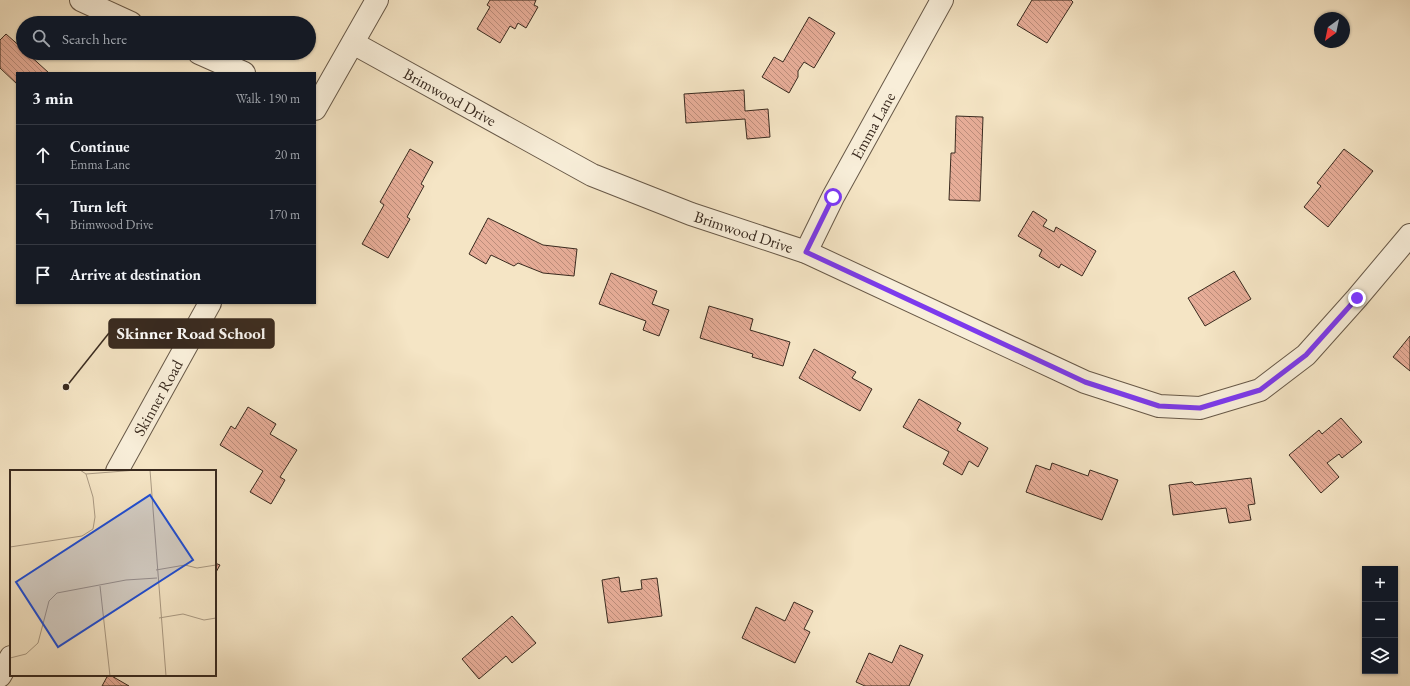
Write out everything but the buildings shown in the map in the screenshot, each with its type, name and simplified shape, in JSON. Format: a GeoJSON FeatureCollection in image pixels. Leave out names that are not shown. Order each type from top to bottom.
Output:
{"type":"FeatureCollection","features":[{"type":"Feature","properties":{"kind":"street"},"geometry":{"type":"LineString","coordinates":[[81,0],[116,16]]}},
{"type":"Feature","properties":{"kind":"street"},"geometry":{"type":"LineString","coordinates":[[316,106],[377,0]]}},
{"type":"Feature","properties":{"kind":"street","name":"Emma Lane"},"geometry":{"type":"LineString","coordinates":[[806,252],[833,197],[942,0]]}},
{"type":"Feature","properties":{"kind":"street","name":"Brimwood Drive"},"geometry":{"type":"LineString","coordinates":[[353,43],[592,175],[691,214],[806,252],[1085,382],[1159,406],[1200,408],[1260,390],[1306,355],[1357,298],[1410,235]]}},
{"type":"Feature","properties":{"kind":"street"},"geometry":{"type":"LineString","coordinates":[[215,60],[242,72]]}},
{"type":"Feature","properties":{"kind":"street","name":"Skinner Road"},"geometry":{"type":"LineString","coordinates":[[118,470],[209,304]]}},
{"type":"Feature","properties":{"kind":"street"},"geometry":{"type":"LineString","coordinates":[[0,676],[10,659]]}},
{"type":"Feature","properties":{"kind":"place","name":"Skinner Road School"},"geometry":{"type":"Point","coordinates":[66,387]}},
{"type":"Feature","properties":{"kind":"route"},"geometry":{"type":"LineString","coordinates":[[833,197],[806,252],[1085,382],[1159,406],[1200,408],[1260,390],[1306,355],[1357,298]]}}]}
